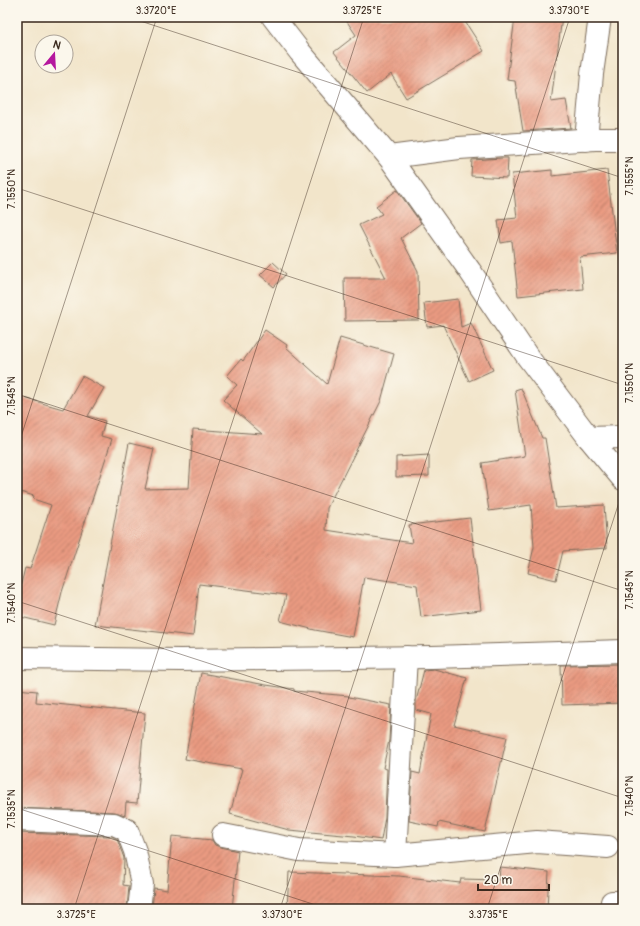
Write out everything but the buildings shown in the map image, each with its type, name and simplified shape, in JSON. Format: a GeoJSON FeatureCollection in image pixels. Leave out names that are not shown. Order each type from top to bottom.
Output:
{"type":"FeatureCollection","features":[{"type":"Feature","properties":{"kind":"street"},"geometry":{"type":"LineString","coordinates":[[273,17],[300,52],[389,157],[470,271],[527,356],[588,438],[623,480]]}},
{"type":"Feature","properties":{"kind":"street"},"geometry":{"type":"LineString","coordinates":[[586,140],[592,74],[600,17]]}},
{"type":"Feature","properties":{"kind":"street"},"geometry":{"type":"LineString","coordinates":[[389,157],[459,148],[595,139],[623,139]]}},
{"type":"Feature","properties":{"kind":"street"},"geometry":{"type":"LineString","coordinates":[[588,438],[623,436]]}},
{"type":"Feature","properties":{"kind":"street"},"geometry":{"type":"LineString","coordinates":[[17,658],[180,660],[406,657],[623,651]]}},
{"type":"Feature","properties":{"kind":"street"},"geometry":{"type":"LineString","coordinates":[[395,855],[406,657]]}},
{"type":"Feature","properties":{"kind":"street"},"geometry":{"type":"LineString","coordinates":[[17,820],[114,824],[126,830],[135,851],[142,884],[139,909]]}},
{"type":"Feature","properties":{"kind":"street"},"geometry":{"type":"LineString","coordinates":[[223,835],[299,850],[395,855],[537,842],[608,847]]}}]}
